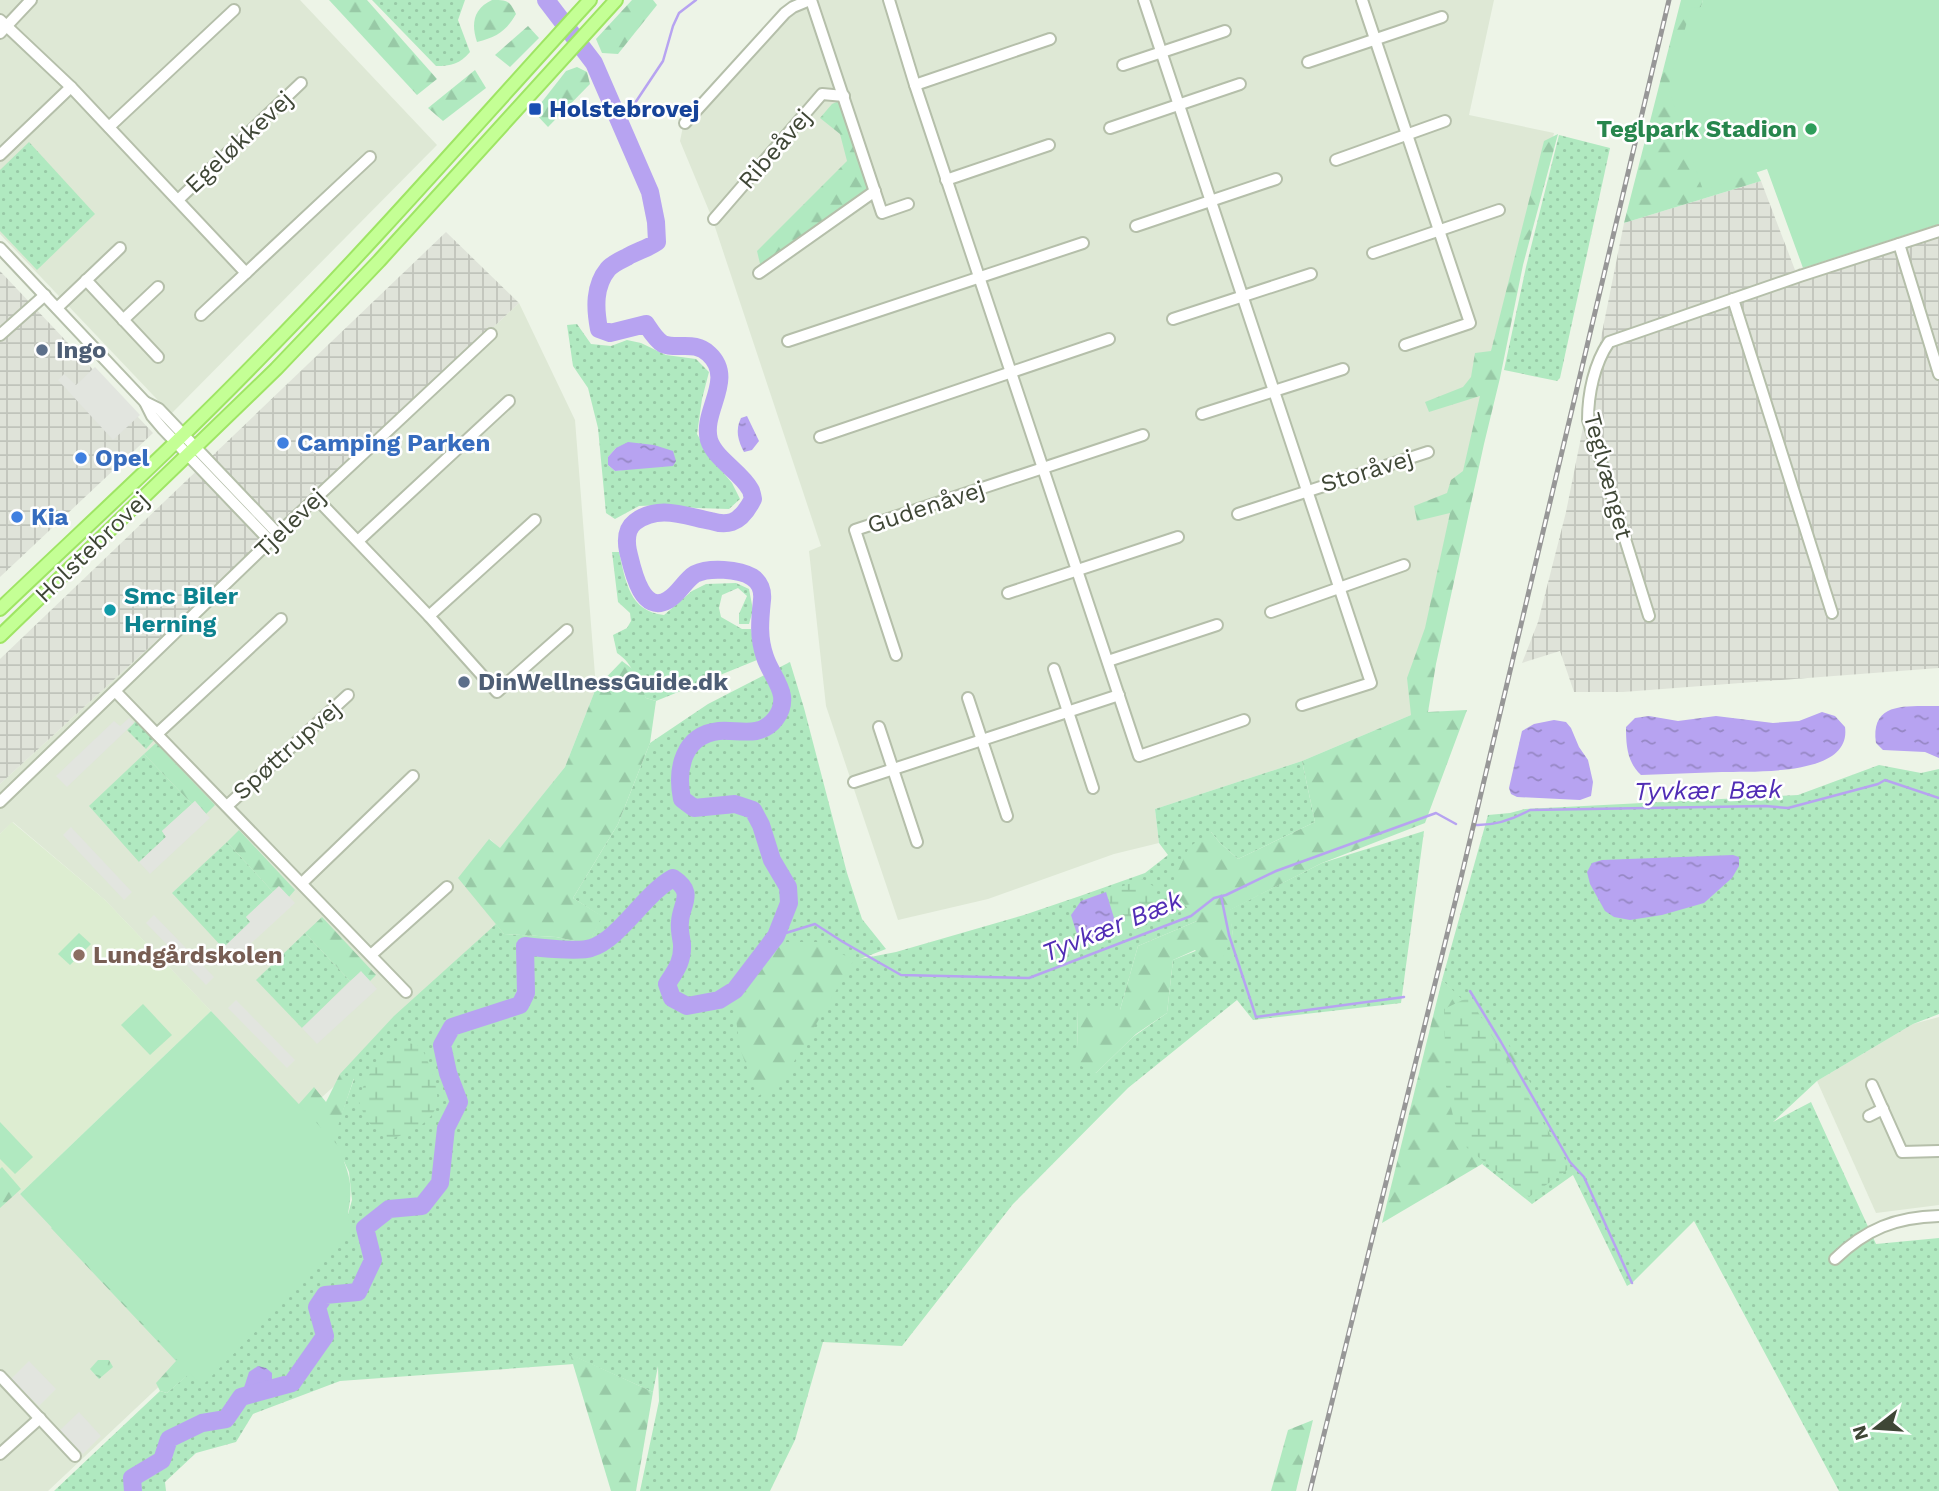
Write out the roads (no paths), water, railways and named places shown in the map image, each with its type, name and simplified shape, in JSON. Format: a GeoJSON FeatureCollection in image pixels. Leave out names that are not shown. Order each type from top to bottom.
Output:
{"type":"FeatureCollection","features":[{"type":"Feature","properties":{"kind":"main road","name":"Holstebrovej"},"geometry":{"type":"LineString","coordinates":[[0,609],[180,439],[362,252],[590,0]]}},
{"type":"Feature","properties":{"kind":"main road","name":"Holstebrovej"},"geometry":{"type":"LineString","coordinates":[[0,636],[276,369],[379,261],[616,0]]}},
{"type":"Feature","properties":{"kind":"street"},"geometry":{"type":"LineString","coordinates":[[2,26],[31,0]]}},
{"type":"Feature","properties":{"kind":"street","name":"Ribeåvej"},"geometry":{"type":"LineString","coordinates":[[685,124],[785,13],[810,0],[882,213],[908,204]]}},
{"type":"Feature","properties":{"kind":"street"},"geometry":{"type":"LineString","coordinates":[[888,0],[1139,755],[1244,720]]}},
{"type":"Feature","properties":{"kind":"street","name":"Storåvej"},"geometry":{"type":"LineString","coordinates":[[1144,0],[1371,683],[1302,705]]}},
{"type":"Feature","properties":{"kind":"street"},"geometry":{"type":"LineString","coordinates":[[1362,0],[1470,323],[1405,345]]}},
{"type":"Feature","properties":{"kind":"street"},"geometry":{"type":"LineString","coordinates":[[109,127],[234,10]]}},
{"type":"Feature","properties":{"kind":"street"},"geometry":{"type":"LineString","coordinates":[[1308,62],[1442,17]]}},
{"type":"Feature","properties":{"kind":"street","name":"Egeløkkevej"},"geometry":{"type":"LineString","coordinates":[[2,26],[71,87],[246,273]]}},
{"type":"Feature","properties":{"kind":"street"},"geometry":{"type":"LineString","coordinates":[[1123,65],[1225,31]]}},
{"type":"Feature","properties":{"kind":"street"},"geometry":{"type":"LineString","coordinates":[[915,85],[1049,39]]}},
{"type":"Feature","properties":{"kind":"street","name":"Egeløkkevej"},"geometry":{"type":"LineString","coordinates":[[177,200],[301,83]]}},
{"type":"Feature","properties":{"kind":"street"},"geometry":{"type":"LineString","coordinates":[[1110,128],[1240,84]]}},
{"type":"Feature","properties":{"kind":"street"},"geometry":{"type":"LineString","coordinates":[[0,155],[71,87]]}},
{"type":"Feature","properties":{"kind":"street","name":"Ribeåvej"},"geometry":{"type":"LineString","coordinates":[[714,219],[822,94],[844,96]]}},
{"type":"Feature","properties":{"kind":"street"},"geometry":{"type":"LineString","coordinates":[[1336,160],[1444,121]]}},
{"type":"Feature","properties":{"kind":"street"},"geometry":{"type":"LineString","coordinates":[[946,180],[1049,145]]}},
{"type":"Feature","properties":{"kind":"street"},"geometry":{"type":"LineString","coordinates":[[201,315],[370,157]]}},
{"type":"Feature","properties":{"kind":"street"},"geometry":{"type":"LineString","coordinates":[[1136,226],[1276,178]]}},
{"type":"Feature","properties":{"kind":"street"},"geometry":{"type":"LineString","coordinates":[[759,273],[875,191]]}},
{"type":"Feature","properties":{"kind":"street"},"geometry":{"type":"LineString","coordinates":[[1373,253],[1499,210]]}},
{"type":"Feature","properties":{"kind":"street","name":"Teglvænget"},"geometry":{"type":"LineString","coordinates":[[1649,616],[1588,420],[1588,401],[1600,355],[1609,342],[1939,231]]}},
{"type":"Feature","properties":{"kind":"street"},"geometry":{"type":"LineString","coordinates":[[789,341],[1083,243]]}},
{"type":"Feature","properties":{"kind":"street"},"geometry":{"type":"LineString","coordinates":[[1899,244],[1939,373]]}},
{"type":"Feature","properties":{"kind":"street"},"geometry":{"type":"LineString","coordinates":[[0,248],[145,402],[159,409],[180,439],[274,538]]}},
{"type":"Feature","properties":{"kind":"street"},"geometry":{"type":"LineString","coordinates":[[57,308],[120,248]]}},
{"type":"Feature","properties":{"kind":"street"},"geometry":{"type":"LineString","coordinates":[[1173,319],[1311,274]]}},
{"type":"Feature","properties":{"kind":"street"},"geometry":{"type":"LineString","coordinates":[[86,281],[158,356]]}},
{"type":"Feature","properties":{"kind":"street"},"geometry":{"type":"LineString","coordinates":[[123,320],[158,287]]}},
{"type":"Feature","properties":{"kind":"street"},"geometry":{"type":"LineString","coordinates":[[0,335],[45,295]]}},
{"type":"Feature","properties":{"kind":"street"},"geometry":{"type":"LineString","coordinates":[[1733,299],[1832,613]]}},
{"type":"Feature","properties":{"kind":"street","name":"Tjelevej"},"geometry":{"type":"LineString","coordinates":[[0,802],[491,334]]}},
{"type":"Feature","properties":{"kind":"street"},"geometry":{"type":"LineString","coordinates":[[820,437],[1109,339]]}},
{"type":"Feature","properties":{"kind":"street"},"geometry":{"type":"LineString","coordinates":[[1202,414],[1343,369]]}},
{"type":"Feature","properties":{"kind":"street"},"geometry":{"type":"LineString","coordinates":[[358,541],[509,401]]}},
{"type":"Feature","properties":{"kind":"street","name":"Gudenåvej"},"geometry":{"type":"LineString","coordinates":[[896,655],[855,530],[1143,435]]}},
{"type":"Feature","properties":{"kind":"street","name":"Storåvej"},"geometry":{"type":"LineString","coordinates":[[1238,514],[1428,452]]}},
{"type":"Feature","properties":{"kind":"street"},"geometry":{"type":"LineString","coordinates":[[316,498],[429,616],[497,692],[567,630]]}},
{"type":"Feature","properties":{"kind":"street"},"geometry":{"type":"LineString","coordinates":[[429,616],[535,520]]}},
{"type":"Feature","properties":{"kind":"street"},"geometry":{"type":"LineString","coordinates":[[1009,593],[1178,537]]}},
{"type":"Feature","properties":{"kind":"street"},"geometry":{"type":"LineString","coordinates":[[1271,612],[1404,565]]}},
{"type":"Feature","properties":{"kind":"street"},"geometry":{"type":"LineString","coordinates":[[157,734],[281,619]]}},
{"type":"Feature","properties":{"kind":"street"},"geometry":{"type":"LineString","coordinates":[[1108,661],[1217,625]]}},
{"type":"Feature","properties":{"kind":"street"},"geometry":{"type":"LineString","coordinates":[[1054,669],[1093,788]]}},
{"type":"Feature","properties":{"kind":"street","name":"Spøttrupvej"},"geometry":{"type":"LineString","coordinates":[[115,691],[406,992]]}},
{"type":"Feature","properties":{"kind":"street","name":"Spøttrupvej"},"geometry":{"type":"LineString","coordinates":[[227,806],[348,695]]}},
{"type":"Feature","properties":{"kind":"street"},"geometry":{"type":"LineString","coordinates":[[854,782],[1119,695]]}},
{"type":"Feature","properties":{"kind":"street"},"geometry":{"type":"LineString","coordinates":[[968,698],[1007,816]]}},
{"type":"Feature","properties":{"kind":"street"},"geometry":{"type":"LineString","coordinates":[[879,727],[917,842]]}},
{"type":"Feature","properties":{"kind":"street"},"geometry":{"type":"LineString","coordinates":[[302,883],[413,776]]}},
{"type":"Feature","properties":{"kind":"street"},"geometry":{"type":"LineString","coordinates":[[371,955],[447,887]]}},
{"type":"Feature","properties":{"kind":"street"},"geometry":{"type":"LineString","coordinates":[[1872,1085],[1902,1152],[1939,1151]]}},
{"type":"Feature","properties":{"kind":"street"},"geometry":{"type":"LineString","coordinates":[[1869,1116],[1883,1109]]}},
{"type":"Feature","properties":{"kind":"street"},"geometry":{"type":"LineString","coordinates":[[1835,1259],[1852,1243],[1878,1228],[1914,1217],[1939,1216]]}},
{"type":"Feature","properties":{"kind":"street"},"geometry":{"type":"LineString","coordinates":[[0,1376],[75,1455]]}},
{"type":"Feature","properties":{"kind":"street"},"geometry":{"type":"LineString","coordinates":[[0,1454],[40,1418]]}},
{"type":"Feature","properties":{"kind":"water"},"geometry":{"type":"Polygon","coordinates":[[[747,416],[759,441],[752,450],[744,452],[738,431],[741,418],[747,416]]]}},
{"type":"Feature","properties":{"kind":"water"},"geometry":{"type":"Polygon","coordinates":[[[628,442],[654,445],[673,451],[676,461],[673,466],[615,471],[608,465],[608,457],[616,448],[628,442]]]}},
{"type":"Feature","properties":{"kind":"water"},"geometry":{"type":"Polygon","coordinates":[[[1939,706],[1939,758],[1925,752],[1883,750],[1876,743],[1879,719],[1885,713],[1904,707],[1939,706]]]}},
{"type":"Feature","properties":{"kind":"water"},"geometry":{"type":"Polygon","coordinates":[[[1822,712],[1835,716],[1845,727],[1843,743],[1833,755],[1798,768],[1641,775],[1628,753],[1626,727],[1635,718],[1649,716],[1678,721],[1716,716],[1773,723],[1799,721],[1822,712]]]}},
{"type":"Feature","properties":{"kind":"water"},"geometry":{"type":"Polygon","coordinates":[[[1554,720],[1566,722],[1588,760],[1593,782],[1591,796],[1580,800],[1517,797],[1511,794],[1509,788],[1522,731],[1534,724],[1554,720]]]}},
{"type":"Feature","properties":{"kind":"water"},"geometry":{"type":"Polygon","coordinates":[[[1733,855],[1739,857],[1739,866],[1732,878],[1704,903],[1662,915],[1630,920],[1614,917],[1605,911],[1590,884],[1587,872],[1592,863],[1602,860],[1733,855]]]}},
{"type":"Feature","properties":{"kind":"water"},"geometry":{"type":"Polygon","coordinates":[[[1106,892],[1119,934],[1088,943],[1077,934],[1071,915],[1081,901],[1106,892]]]}},
{"type":"Feature","properties":{"kind":"water"},"geometry":{"type":"Polygon","coordinates":[[[258,1366],[272,1373],[272,1389],[241,1397],[249,1372],[258,1366]]]}},
{"type":"Feature","properties":{"kind":"waterway"},"geometry":{"type":"LineString","coordinates":[[133,1491],[132,1478],[162,1460],[169,1439],[202,1423],[226,1419],[241,1397],[292,1383],[325,1336],[317,1307],[325,1295],[358,1292],[373,1260],[365,1228],[389,1209],[422,1206],[440,1183],[446,1128],[459,1102],[448,1073],[442,1045],[452,1027],[520,1005],[526,993],[525,946],[569,950],[591,948],[602,943],[652,894],[673,878],[684,889],[686,898],[680,925],[680,960],[667,984],[672,998],[687,1006],[719,1000],[735,990],[776,936],[789,903],[788,887],[772,860],[761,825],[753,810],[735,804],[694,808],[682,799],[682,765],[690,746],[697,739],[719,731],[751,732],[762,729],[772,723],[781,708],[781,691],[761,642],[761,590],[757,581],[746,574],[708,570],[695,574],[668,600],[659,603],[651,601],[639,588],[635,578],[627,535],[635,522],[662,512],[719,523],[732,522],[742,516],[753,499],[746,483],[717,453],[709,440],[709,418],[719,385],[716,364],[709,354],[698,347],[663,344],[646,324],[610,333],[599,329],[597,298],[603,276],[614,264],[657,242],[656,222],[650,192],[594,63],[546,0]]}},
{"type":"Feature","properties":{"kind":"waterway"},"geometry":{"type":"LineString","coordinates":[[621,124],[663,61],[679,13],[696,0]]}},
{"type":"Feature","properties":{"kind":"waterway","name":"Tyvkær Bæk"},"geometry":{"type":"LineString","coordinates":[[1474,825],[1503,822],[1530,810],[1765,806],[1788,808],[1885,780],[1939,798]]}},
{"type":"Feature","properties":{"kind":"waterway","name":"Tyvkær Bæk"},"geometry":{"type":"LineString","coordinates":[[776,936],[815,924],[901,975],[1029,978],[1191,916],[1214,898],[1276,871],[1436,813],[1456,824]]}},
{"type":"Feature","properties":{"kind":"waterway"},"geometry":{"type":"LineString","coordinates":[[1221,896],[1229,935],[1256,1017],[1404,997]]}},
{"type":"Feature","properties":{"kind":"waterway"},"geometry":{"type":"LineString","coordinates":[[1470,991],[1570,1162],[1584,1177],[1632,1283]]}},
{"type":"Feature","properties":{"kind":"railway"},"geometry":{"type":"LineString","coordinates":[[1310,1491],[1461,878],[1669,0]]}},
{"type":"Feature","properties":{"kind":"place","name":"Holstebrovej"},"geometry":{"type":"Point","coordinates":[535,109]}},
{"type":"Feature","properties":{"kind":"place","name":"Teglpark Stadion"},"geometry":{"type":"Point","coordinates":[1811,129]}},
{"type":"Feature","properties":{"kind":"place","name":"Ingo"},"geometry":{"type":"Point","coordinates":[42,350]}},
{"type":"Feature","properties":{"kind":"place","name":"Camping Parken"},"geometry":{"type":"Point","coordinates":[283,443]}},
{"type":"Feature","properties":{"kind":"place","name":"Opel"},"geometry":{"type":"Point","coordinates":[81,458]}},
{"type":"Feature","properties":{"kind":"place","name":"Kia"},"geometry":{"type":"Point","coordinates":[17,517]}},
{"type":"Feature","properties":{"kind":"place","name":"Smc Biler Herning"},"geometry":{"type":"Point","coordinates":[110,610]}},
{"type":"Feature","properties":{"kind":"place","name":"DinWellnessGuide.dk"},"geometry":{"type":"Point","coordinates":[464,682]}},
{"type":"Feature","properties":{"kind":"place","name":"Lundgårdskolen"},"geometry":{"type":"Point","coordinates":[79,955]}}]}
